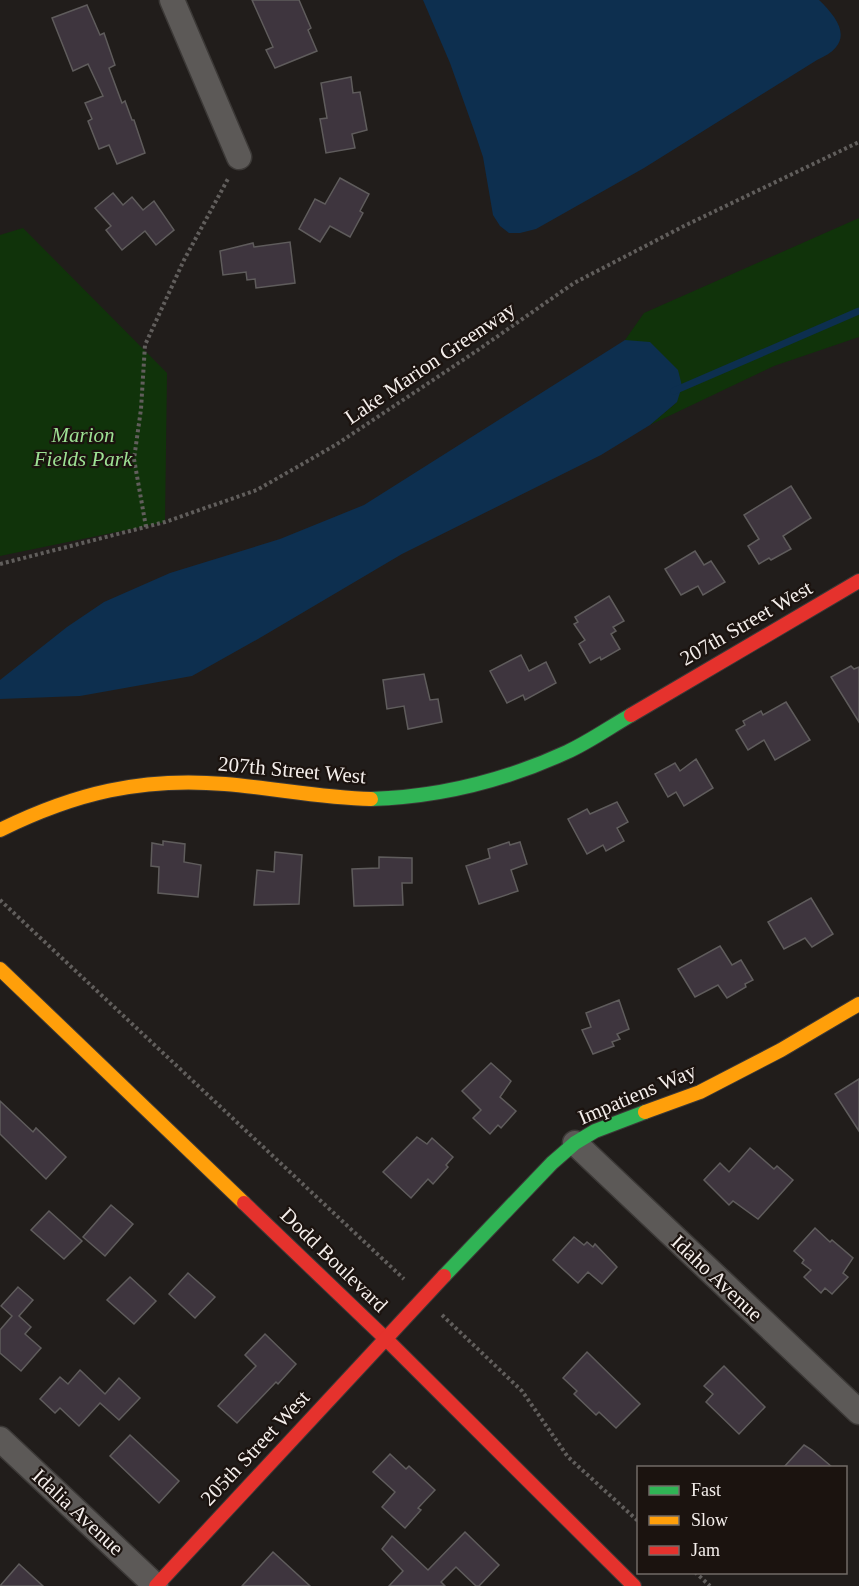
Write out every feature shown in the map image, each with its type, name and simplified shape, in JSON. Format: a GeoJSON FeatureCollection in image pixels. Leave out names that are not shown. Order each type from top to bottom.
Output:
{"type":"FeatureCollection","features":[{"type":"Feature","properties":{"kind":"street"},"geometry":{"type":"LineString","coordinates":[[172,0],[239,158]]}},
{"type":"Feature","properties":{"kind":"street","name":"207th Street West"},"geometry":{"type":"LineString","coordinates":[[0,830],[65,801],[112,788],[141,783],[201,782],[332,798],[374,799],[458,789],[498,778],[530,768],[569,751],[859,581]]}},
{"type":"Feature","properties":{"kind":"street","name":"Dodd Boulevard"},"geometry":{"type":"LineString","coordinates":[[0,969],[386,1339],[634,1586]]}},
{"type":"Feature","properties":{"kind":"street","name":"Impatiens Way"},"geometry":{"type":"LineString","coordinates":[[386,1339],[552,1163],[575,1143],[595,1131],[700,1092],[741,1072],[859,1004]]}},
{"type":"Feature","properties":{"kind":"street","name":"Idaho Avenue"},"geometry":{"type":"LineString","coordinates":[[575,1143],[859,1412]]}},
{"type":"Feature","properties":{"kind":"street","name":"205th Street West"},"geometry":{"type":"LineString","coordinates":[[156,1586],[386,1339]]}},
{"type":"Feature","properties":{"kind":"street","name":"Idalia Avenue"},"geometry":{"type":"LineString","coordinates":[[0,1439],[156,1586]]}},
{"type":"Feature","properties":{"kind":"path","name":"Lake Marion Greenway"},"geometry":{"type":"LineString","coordinates":[[0,564],[165,522],[257,490],[337,444],[574,283],[684,226],[859,142]]}},
{"type":"Feature","properties":{"kind":"path"},"geometry":{"type":"LineString","coordinates":[[146,527],[134,459],[141,409],[145,345],[184,260],[239,158]]}},
{"type":"Feature","properties":{"kind":"path"},"geometry":{"type":"LineString","coordinates":[[0,900],[522,1391],[568,1457],[637,1519]]}},
{"type":"Feature","properties":{"kind":"path"},"geometry":{"type":"LineString","coordinates":[[697,1574],[710,1586]]}},
{"type":"Feature","properties":{"kind":"green space"},"geometry":{"type":"Polygon","coordinates":[[[859,218],[859,337],[774,366],[650,425],[677,402],[625,340],[644,313],[859,218]]]}},
{"type":"Feature","properties":{"kind":"green space","name":"Marion Fields Park"},"geometry":{"type":"Polygon","coordinates":[[[23,228],[167,373],[165,522],[0,556],[0,235],[23,228]]]}},
{"type":"Feature","properties":{"kind":"water"},"geometry":{"type":"Polygon","coordinates":[[[423,0],[819,0],[838,24],[840,40],[829,54],[644,168],[536,229],[509,233],[500,226],[493,215],[483,157],[450,63],[423,0]]]}},
{"type":"Feature","properties":{"kind":"water"},"geometry":{"type":"Polygon","coordinates":[[[625,340],[650,342],[678,370],[682,386],[677,402],[650,425],[601,455],[402,554],[192,676],[80,696],[0,699],[0,680],[67,627],[104,602],[170,573],[280,539],[364,505],[625,340]]]}},
{"type":"Feature","properties":{"kind":"building"},"geometry":{"type":"Polygon","coordinates":[[[252,0],[299,0],[311,28],[308,30],[317,51],[275,68],[266,50],[273,47],[252,0]]]}},
{"type":"Feature","properties":{"kind":"building"},"geometry":{"type":"Polygon","coordinates":[[[87,5],[100,35],[104,33],[115,65],[109,68],[122,103],[125,101],[132,120],[134,120],[145,153],[117,164],[109,145],[99,149],[88,121],[92,119],[85,103],[103,96],[88,64],[73,71],[52,18],[87,5]]]}},
{"type":"Feature","properties":{"kind":"building"},"geometry":{"type":"Polygon","coordinates":[[[351,77],[353,93],[360,92],[367,130],[352,134],[355,148],[326,153],[320,119],[327,118],[321,83],[351,77]]]}},
{"type":"Feature","properties":{"kind":"building"},"geometry":{"type":"Polygon","coordinates":[[[340,178],[369,194],[360,211],[363,213],[350,237],[330,226],[320,242],[299,229],[315,199],[325,204],[340,178]]]}},
{"type":"Feature","properties":{"kind":"building"},"geometry":{"type":"Polygon","coordinates":[[[113,193],[123,205],[132,197],[143,210],[154,201],[174,230],[156,245],[145,231],[122,250],[106,230],[111,226],[95,208],[113,193]]]}},
{"type":"Feature","properties":{"kind":"building"},"geometry":{"type":"Polygon","coordinates":[[[290,242],[295,283],[256,288],[255,279],[247,280],[246,272],[223,275],[220,251],[253,243],[254,247],[290,242]]]}},
{"type":"Feature","properties":{"kind":"building"},"geometry":{"type":"Polygon","coordinates":[[[791,486],[811,518],[783,536],[791,549],[759,564],[748,546],[759,539],[744,515],[791,486]]]}},
{"type":"Feature","properties":{"kind":"building"},"geometry":{"type":"Polygon","coordinates":[[[695,551],[704,565],[711,561],[725,582],[703,595],[698,586],[681,595],[665,569],[695,551]]]}},
{"type":"Feature","properties":{"kind":"building"},"geometry":{"type":"Polygon","coordinates":[[[609,596],[624,621],[613,627],[616,631],[611,634],[620,649],[601,660],[600,657],[590,663],[579,644],[585,640],[574,624],[578,622],[575,617],[609,596]]]}},
{"type":"Feature","properties":{"kind":"building"},"geometry":{"type":"Polygon","coordinates":[[[521,655],[529,671],[546,662],[556,683],[525,700],[523,695],[507,703],[490,671],[521,655]]]}},
{"type":"Feature","properties":{"kind":"building"},"geometry":{"type":"Polygon","coordinates":[[[851,666],[854,669],[859,667],[859,722],[831,677],[851,666]]]}},
{"type":"Feature","properties":{"kind":"building"},"geometry":{"type":"Polygon","coordinates":[[[424,674],[430,700],[438,699],[442,722],[408,729],[404,706],[387,709],[383,680],[424,674]]]}},
{"type":"Feature","properties":{"kind":"building"},"geometry":{"type":"Polygon","coordinates":[[[786,702],[810,740],[775,760],[764,740],[748,750],[736,730],[745,725],[743,721],[761,711],[763,715],[786,702]]]}},
{"type":"Feature","properties":{"kind":"building"},"geometry":{"type":"Polygon","coordinates":[[[696,759],[713,788],[684,806],[676,792],[668,797],[655,774],[675,763],[680,771],[696,759]]]}},
{"type":"Feature","properties":{"kind":"building"},"geometry":{"type":"Polygon","coordinates":[[[617,802],[628,822],[617,828],[624,841],[606,851],[603,845],[587,854],[568,819],[587,809],[590,814],[617,802]]]}},
{"type":"Feature","properties":{"kind":"building"},"geometry":{"type":"Polygon","coordinates":[[[163,841],[185,844],[184,862],[201,865],[198,897],[158,893],[159,867],[151,866],[152,843],[163,845],[163,841]]]}},
{"type":"Feature","properties":{"kind":"building"},"geometry":{"type":"Polygon","coordinates":[[[509,842],[510,845],[520,842],[527,864],[511,870],[518,891],[479,904],[466,866],[490,858],[488,849],[509,842]]]}},
{"type":"Feature","properties":{"kind":"building"},"geometry":{"type":"Polygon","coordinates":[[[275,852],[302,855],[299,904],[254,905],[257,870],[274,872],[275,852]]]}},
{"type":"Feature","properties":{"kind":"building"},"geometry":{"type":"Polygon","coordinates":[[[379,857],[412,858],[412,883],[402,883],[403,905],[354,906],[352,869],[379,868],[379,857]]]}},
{"type":"Feature","properties":{"kind":"building"},"geometry":{"type":"Polygon","coordinates":[[[811,898],[833,934],[812,947],[805,938],[784,949],[768,922],[811,898]]]}},
{"type":"Feature","properties":{"kind":"building"},"geometry":{"type":"Polygon","coordinates":[[[720,946],[732,965],[741,960],[753,980],[727,998],[718,985],[695,997],[678,969],[720,946]]]}},
{"type":"Feature","properties":{"kind":"building"},"geometry":{"type":"Polygon","coordinates":[[[619,1000],[629,1029],[617,1034],[620,1039],[612,1042],[614,1046],[593,1054],[582,1030],[591,1027],[586,1013],[619,1000]]]}},
{"type":"Feature","properties":{"kind":"building"},"geometry":{"type":"Polygon","coordinates":[[[491,1063],[511,1081],[500,1097],[516,1111],[501,1128],[498,1125],[490,1134],[473,1118],[481,1110],[462,1091],[491,1063]]]}},
{"type":"Feature","properties":{"kind":"building"},"geometry":{"type":"Polygon","coordinates":[[[859,1079],[859,1131],[835,1094],[859,1079]]]}},
{"type":"Feature","properties":{"kind":"building"},"geometry":{"type":"Polygon","coordinates":[[[0,1101],[33,1132],[36,1128],[66,1157],[46,1179],[0,1134],[0,1101]]]}},
{"type":"Feature","properties":{"kind":"building"},"geometry":{"type":"Polygon","coordinates":[[[417,1137],[427,1144],[432,1138],[453,1157],[446,1165],[448,1167],[433,1184],[428,1179],[411,1198],[383,1172],[417,1137]]]}},
{"type":"Feature","properties":{"kind":"building"},"geometry":{"type":"Polygon","coordinates":[[[750,1148],[774,1169],[777,1166],[793,1180],[758,1219],[733,1201],[729,1205],[704,1180],[720,1163],[729,1172],[750,1148]]]}},
{"type":"Feature","properties":{"kind":"building"},"geometry":{"type":"Polygon","coordinates":[[[111,1205],[133,1224],[105,1256],[83,1237],[111,1205]]]}},
{"type":"Feature","properties":{"kind":"building"},"geometry":{"type":"Polygon","coordinates":[[[49,1211],[82,1241],[64,1259],[31,1230],[49,1211]]]}},
{"type":"Feature","properties":{"kind":"building"},"geometry":{"type":"Polygon","coordinates":[[[815,1228],[853,1258],[843,1273],[848,1277],[832,1294],[825,1288],[821,1293],[804,1277],[811,1270],[802,1263],[804,1260],[794,1251],[815,1228]]]}},
{"type":"Feature","properties":{"kind":"building"},"geometry":{"type":"Polygon","coordinates":[[[574,1237],[584,1245],[587,1242],[593,1247],[595,1244],[617,1267],[602,1284],[588,1272],[578,1283],[553,1260],[574,1237]]]}},
{"type":"Feature","properties":{"kind":"building"},"geometry":{"type":"Polygon","coordinates":[[[188,1273],[215,1297],[195,1318],[169,1294],[188,1273]]]}},
{"type":"Feature","properties":{"kind":"building"},"geometry":{"type":"Polygon","coordinates":[[[130,1277],[156,1301],[134,1324],[107,1300],[130,1277]]]}},
{"type":"Feature","properties":{"kind":"building"},"geometry":{"type":"Polygon","coordinates":[[[18,1287],[33,1300],[19,1316],[31,1327],[25,1334],[41,1348],[21,1371],[0,1353],[0,1330],[12,1316],[1,1306],[18,1287]]]}},
{"type":"Feature","properties":{"kind":"building"},"geometry":{"type":"Polygon","coordinates":[[[265,1334],[296,1364],[237,1423],[218,1406],[256,1366],[245,1355],[265,1334]]]}},
{"type":"Feature","properties":{"kind":"building"},"geometry":{"type":"Polygon","coordinates":[[[587,1352],[640,1404],[616,1428],[599,1412],[596,1415],[574,1394],[577,1391],[563,1378],[587,1352]]]}},
{"type":"Feature","properties":{"kind":"building"},"geometry":{"type":"Polygon","coordinates":[[[724,1366],[765,1407],[739,1434],[706,1402],[713,1394],[704,1386],[724,1366]]]}},
{"type":"Feature","properties":{"kind":"building"},"geometry":{"type":"Polygon","coordinates":[[[80,1370],[105,1394],[119,1378],[140,1398],[119,1420],[100,1403],[79,1426],[60,1408],[55,1413],[40,1399],[60,1377],[68,1384],[80,1370]]]}},
{"type":"Feature","properties":{"kind":"building"},"geometry":{"type":"Polygon","coordinates":[[[130,1435],[179,1481],[159,1503],[110,1456],[130,1435]]]}},
{"type":"Feature","properties":{"kind":"building"},"geometry":{"type":"Polygon","coordinates":[[[804,1445],[831,1466],[785,1466],[804,1445]]]}},
{"type":"Feature","properties":{"kind":"building"},"geometry":{"type":"Polygon","coordinates":[[[390,1454],[406,1469],[409,1466],[435,1490],[418,1508],[421,1510],[405,1528],[382,1507],[395,1492],[373,1472],[390,1454]]]}},
{"type":"Feature","properties":{"kind":"building"},"geometry":{"type":"Polygon","coordinates":[[[465,1532],[499,1565],[479,1586],[476,1586],[456,1567],[441,1582],[445,1586],[389,1586],[403,1571],[382,1549],[392,1536],[428,1570],[465,1532]]]}},
{"type":"Feature","properties":{"kind":"building"},"geometry":{"type":"Polygon","coordinates":[[[273,1552],[310,1586],[242,1586],[273,1552]]]}},
{"type":"Feature","properties":{"kind":"building"},"geometry":{"type":"Polygon","coordinates":[[[19,1564],[43,1586],[0,1586],[19,1564]]]}},
{"type":"Feature","properties":{"kind":"waterway"},"geometry":{"type":"LineString","coordinates":[[674,391],[859,311]]}},
{"type":"Feature","properties":{"kind":"traffic: fast"},"geometry":{"type":"LineString","coordinates":[[371,799],[422,795],[496,779],[575,748],[631,715]]}},
{"type":"Feature","properties":{"kind":"traffic: fast"},"geometry":{"type":"LineString","coordinates":[[444,1276],[552,1163],[575,1143],[595,1131],[645,1112]]}},
{"type":"Feature","properties":{"kind":"traffic: slow"},"geometry":{"type":"LineString","coordinates":[[0,830],[82,797],[110,790],[165,783],[225,784],[371,799]]}},
{"type":"Feature","properties":{"kind":"traffic: slow"},"geometry":{"type":"LineString","coordinates":[[0,969],[244,1203]]}},
{"type":"Feature","properties":{"kind":"traffic: slow"},"geometry":{"type":"LineString","coordinates":[[645,1112],[700,1092],[781,1050],[859,1004]]}},
{"type":"Feature","properties":{"kind":"traffic: jam"},"geometry":{"type":"LineString","coordinates":[[631,715],[859,581]]}},
{"type":"Feature","properties":{"kind":"traffic: jam"},"geometry":{"type":"LineString","coordinates":[[244,1203],[386,1339],[634,1586]]}},
{"type":"Feature","properties":{"kind":"traffic: jam"},"geometry":{"type":"LineString","coordinates":[[156,1586],[444,1276]]}}]}
